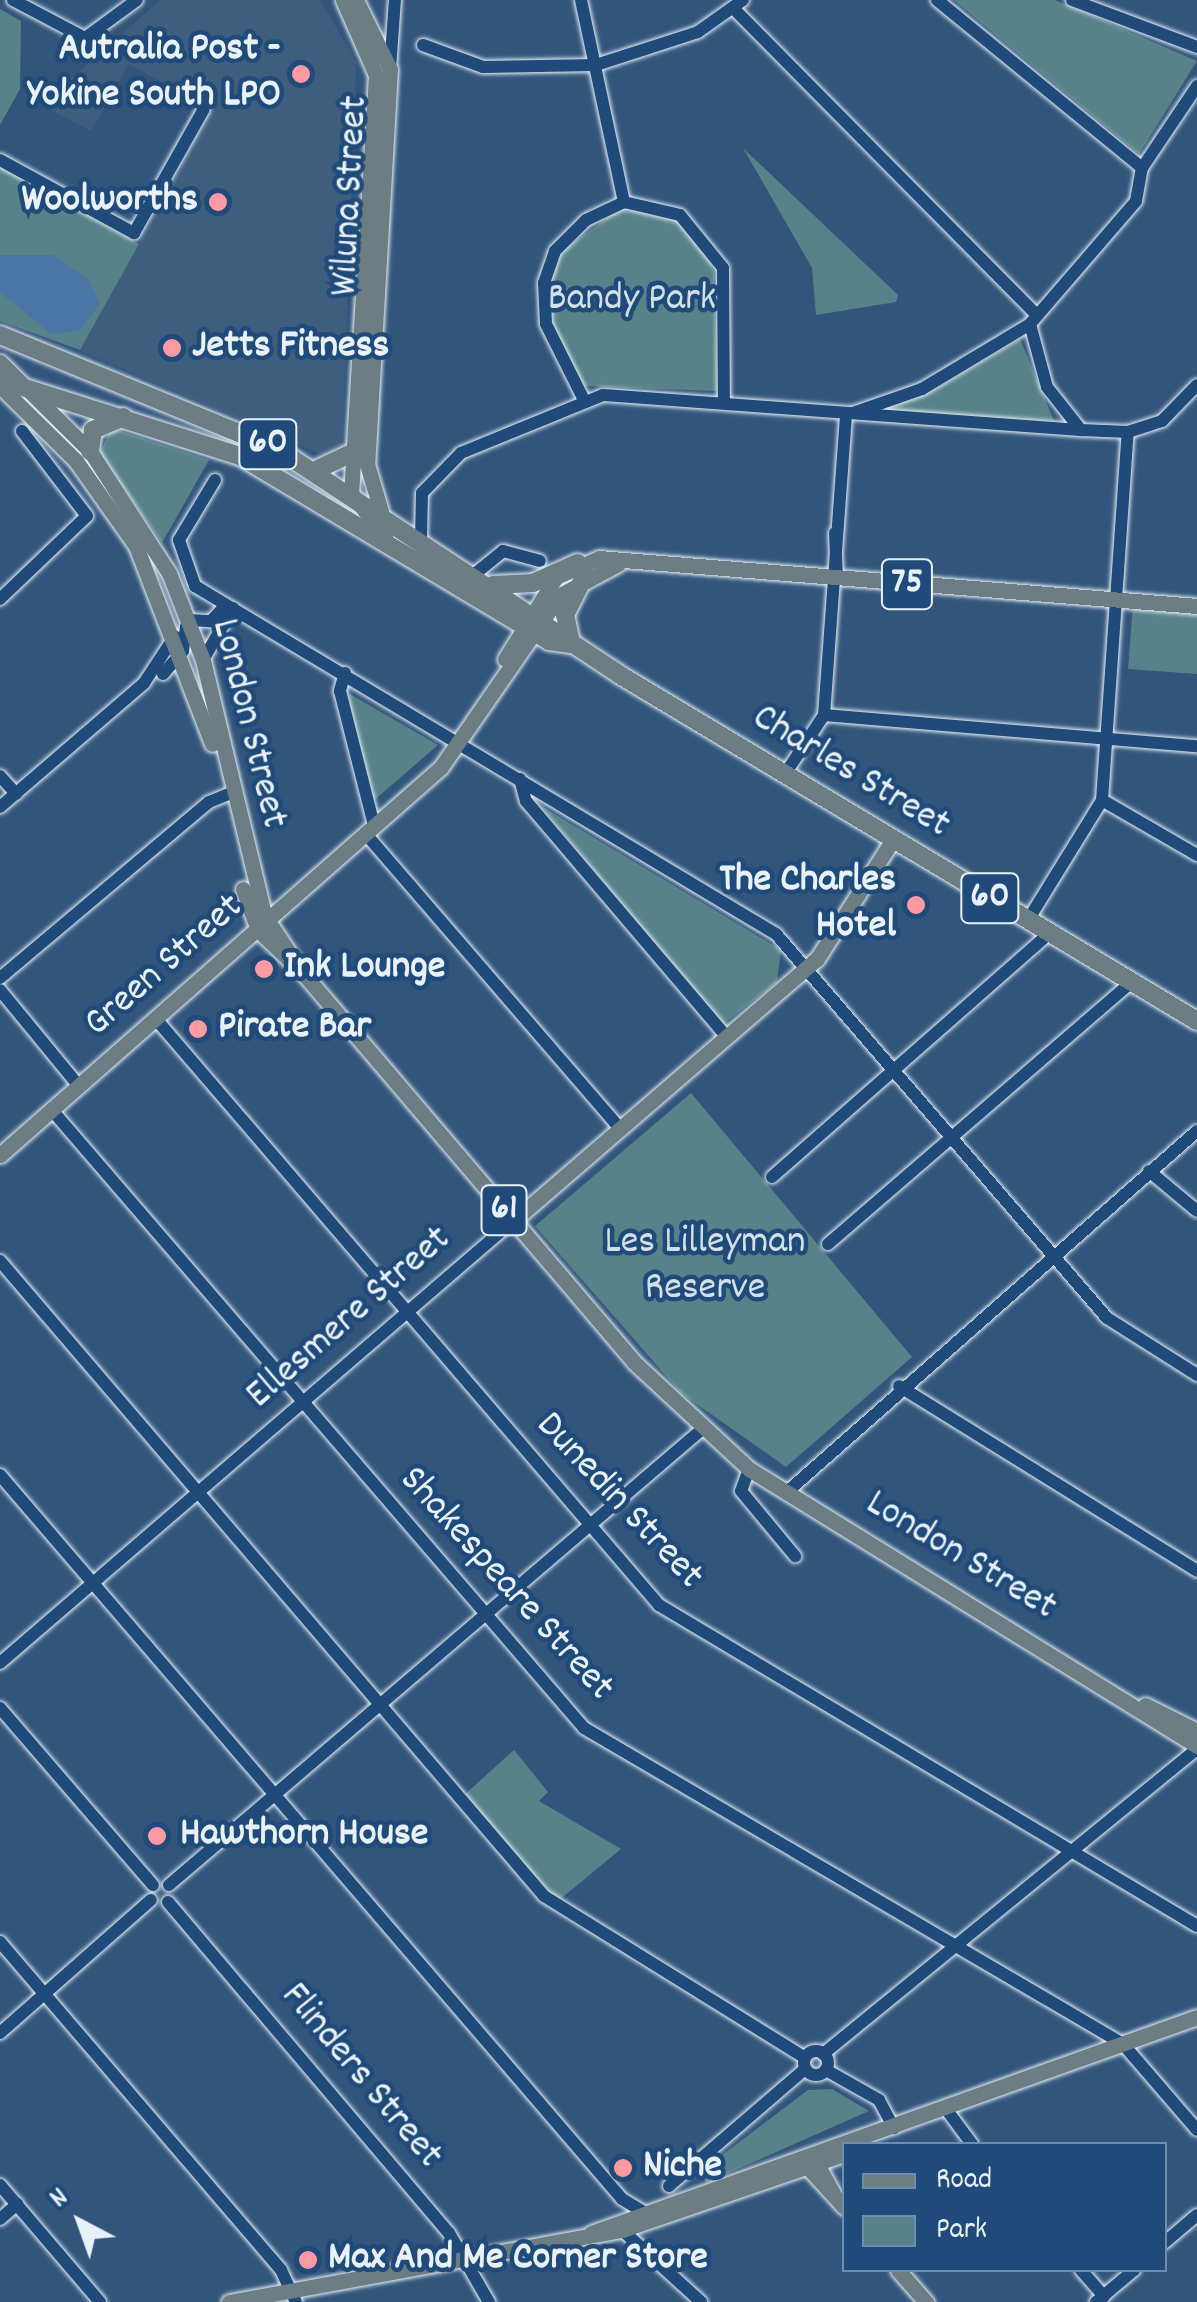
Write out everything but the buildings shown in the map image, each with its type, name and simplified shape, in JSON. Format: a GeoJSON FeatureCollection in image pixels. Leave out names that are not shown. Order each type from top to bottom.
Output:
{"type":"FeatureCollection","features":[{"type":"Feature","properties":{"kind":"highway","name":"Charles Street"},"geometry":{"type":"LineString","coordinates":[[0,335],[197,413],[314,471],[381,512],[418,529],[492,584],[532,621]]}},
{"type":"Feature","properties":{"kind":"highway","name":"60"},"geometry":{"type":"LineString","coordinates":[[0,383],[124,416]]}},
{"type":"Feature","properties":{"kind":"highway"},"geometry":{"type":"LineString","coordinates":[[90,451],[93,430],[124,416]]}},
{"type":"Feature","properties":{"kind":"highway","name":"Charles Street"},"geometry":{"type":"LineString","coordinates":[[124,416],[252,462],[571,644],[1197,1021]]}},
{"type":"Feature","properties":{"kind":"highway"},"geometry":{"type":"LineString","coordinates":[[314,471],[354,452]]}},
{"type":"Feature","properties":{"kind":"highway"},"geometry":{"type":"LineString","coordinates":[[492,584],[533,583],[582,569]]}},
{"type":"Feature","properties":{"kind":"highway"},"geometry":{"type":"LineString","coordinates":[[571,644],[565,615],[582,569]]}},
{"type":"Feature","properties":{"kind":"main road"},"geometry":{"type":"LineString","coordinates":[[343,0],[383,72]]}},
{"type":"Feature","properties":{"kind":"main road"},"geometry":{"type":"LineString","coordinates":[[356,0],[383,72]]}},
{"type":"Feature","properties":{"kind":"main road","name":"Wiluna Street"},"geometry":{"type":"LineString","coordinates":[[381,512],[367,464],[383,72]]}},
{"type":"Feature","properties":{"kind":"main road","name":"Wiluna Street"},"geometry":{"type":"LineString","coordinates":[[351,493],[371,331]]}},
{"type":"Feature","properties":{"kind":"main road","name":"London Street"},"geometry":{"type":"LineString","coordinates":[[0,362],[90,451],[148,534],[188,617],[203,660],[227,794]]}},
{"type":"Feature","properties":{"kind":"main road","name":"London Street"},"geometry":{"type":"LineString","coordinates":[[0,383],[114,512],[176,633],[227,794],[263,926],[513,1221],[700,1431],[749,1468],[1194,1741]]}},
{"type":"Feature","properties":{"kind":"main road"},"geometry":{"type":"LineString","coordinates":[[351,493],[396,546]]}},
{"type":"Feature","properties":{"kind":"main road","name":"75"},"geometry":{"type":"LineString","coordinates":[[582,569],[618,564],[1197,606]]}},
{"type":"Feature","properties":{"kind":"main road"},"geometry":{"type":"LineString","coordinates":[[532,621],[582,569]]}},
{"type":"Feature","properties":{"kind":"main road","name":"Green Street"},"geometry":{"type":"LineString","coordinates":[[0,1155],[263,926],[459,745],[532,621]]}},
{"type":"Feature","properties":{"kind":"main road","name":"Ellesmere Street"},"geometry":{"type":"LineString","coordinates":[[513,1221],[806,968],[892,840]]}},
{"type":"Feature","properties":{"kind":"main road"},"geometry":{"type":"LineString","coordinates":[[868,2140],[1197,2017]]}},
{"type":"Feature","properties":{"kind":"main road"},"geometry":{"type":"LineString","coordinates":[[230,2302],[294,2296],[624,2224],[842,2149]]}},
{"type":"Feature","properties":{"kind":"main road"},"geometry":{"type":"LineString","coordinates":[[808,2160],[842,2154]]}},
{"type":"Feature","properties":{"kind":"main road"},"geometry":{"type":"LineString","coordinates":[[808,2160],[839,2201]]}},
{"type":"Feature","properties":{"kind":"main road"},"geometry":{"type":"LineString","coordinates":[[900,2272],[926,2302]]}},
{"type":"Feature","properties":{"kind":"street"},"geometry":{"type":"LineString","coordinates":[[13,0],[85,38],[96,34],[137,0]]}},
{"type":"Feature","properties":{"kind":"street","name":"Wiluna Street"},"geometry":{"type":"LineString","coordinates":[[383,72],[395,0]]}},
{"type":"Feature","properties":{"kind":"street"},"geometry":{"type":"LineString","coordinates":[[582,0],[624,202]]}},
{"type":"Feature","properties":{"kind":"street"},"geometry":{"type":"LineString","coordinates":[[937,0],[1142,168]]}},
{"type":"Feature","properties":{"kind":"street"},"geometry":{"type":"LineString","coordinates":[[1072,0],[1197,47]]}},
{"type":"Feature","properties":{"kind":"street"},"geometry":{"type":"LineString","coordinates":[[422,45],[484,67],[596,65],[659,48],[739,4],[1032,318],[1047,387],[1081,430]]}},
{"type":"Feature","properties":{"kind":"street"},"geometry":{"type":"LineString","coordinates":[[846,415],[922,390],[1032,318],[1136,200],[1142,168],[1197,86]]}},
{"type":"Feature","properties":{"kind":"street"},"geometry":{"type":"LineString","coordinates":[[0,160],[134,234],[204,109]]}},
{"type":"Feature","properties":{"kind":"street"},"geometry":{"type":"LineString","coordinates":[[583,398],[546,324],[544,283],[555,251],[586,220],[624,202],[680,215],[723,268],[724,403]]}},
{"type":"Feature","properties":{"kind":"street"},"geometry":{"type":"LineString","coordinates":[[418,529],[422,494],[461,453],[583,398],[724,403],[846,415],[1128,432],[1162,421],[1197,385]]}},
{"type":"Feature","properties":{"kind":"street"},"geometry":{"type":"LineString","coordinates":[[785,774],[824,716],[846,415]]}},
{"type":"Feature","properties":{"kind":"street"},"geometry":{"type":"LineString","coordinates":[[0,599],[87,516],[22,432]]}},
{"type":"Feature","properties":{"kind":"street"},"geometry":{"type":"LineString","coordinates":[[1028,920],[1102,800],[1128,432]]}},
{"type":"Feature","properties":{"kind":"street"},"geometry":{"type":"LineString","coordinates":[[215,480],[179,540],[180,562],[196,586],[764,925],[806,968],[1107,1318],[1197,1375]]}},
{"type":"Feature","properties":{"kind":"street"},"geometry":{"type":"LineString","coordinates":[[476,573],[503,551],[540,561]]}},
{"type":"Feature","properties":{"kind":"street"},"geometry":{"type":"LineString","coordinates":[[0,807],[144,683],[163,674],[183,651],[188,617],[211,621],[229,606]]}},
{"type":"Feature","properties":{"kind":"street"},"geometry":{"type":"LineString","coordinates":[[203,660],[229,606]]}},
{"type":"Feature","properties":{"kind":"street"},"geometry":{"type":"LineString","coordinates":[[144,683],[176,633]]}},
{"type":"Feature","properties":{"kind":"street"},"geometry":{"type":"LineString","coordinates":[[345,673],[340,691],[370,829],[619,1127]]}},
{"type":"Feature","properties":{"kind":"street"},"geometry":{"type":"LineString","coordinates":[[163,674],[191,674]]}},
{"type":"Feature","properties":{"kind":"street"},"geometry":{"type":"LineString","coordinates":[[824,716],[1197,746]]}},
{"type":"Feature","properties":{"kind":"street"},"geometry":{"type":"LineString","coordinates":[[0,776],[16,794]]}},
{"type":"Feature","properties":{"kind":"street"},"geometry":{"type":"LineString","coordinates":[[520,778],[526,801],[726,1036]]}},
{"type":"Feature","properties":{"kind":"street"},"geometry":{"type":"LineString","coordinates":[[0,978],[227,794]]}},
{"type":"Feature","properties":{"kind":"street"},"geometry":{"type":"LineString","coordinates":[[1102,800],[1197,855]]}},
{"type":"Feature","properties":{"kind":"street"},"geometry":{"type":"LineString","coordinates":[[772,1177],[1050,933]]}},
{"type":"Feature","properties":{"kind":"street"},"geometry":{"type":"LineString","coordinates":[[828,1244],[1132,982]]}},
{"type":"Feature","properties":{"kind":"street"},"geometry":{"type":"LineString","coordinates":[[0,990],[78,1085]]}},
{"type":"Feature","properties":{"kind":"street","name":"Dunedin Street"},"geometry":{"type":"LineString","coordinates":[[155,1018],[668,1612],[1197,1926]]}},
{"type":"Feature","properties":{"kind":"street","name":"Shakespeare Street"},"geometry":{"type":"LineString","coordinates":[[51,1109],[584,1728],[952,1948],[1123,2044],[1197,2130]]}},
{"type":"Feature","properties":{"kind":"street"},"geometry":{"type":"LineString","coordinates":[[788,1492],[898,1386],[1197,1131]]}},
{"type":"Feature","properties":{"kind":"street"},"geometry":{"type":"LineString","coordinates":[[1149,1171],[1197,1211]]}},
{"type":"Feature","properties":{"kind":"street","name":"Ellesmere Street"},"geometry":{"type":"LineString","coordinates":[[0,1663],[513,1221]]}},
{"type":"Feature","properties":{"kind":"street"},"geometry":{"type":"LineString","coordinates":[[0,1260],[544,1896],[805,2064],[826,2070],[879,2100],[894,2128]]}},
{"type":"Feature","properties":{"kind":"street"},"geometry":{"type":"LineString","coordinates":[[898,1386],[1197,1571]]}},
{"type":"Feature","properties":{"kind":"street"},"geometry":{"type":"LineString","coordinates":[[0,2033],[152,1893],[169,1886],[700,1431]]}},
{"type":"Feature","properties":{"kind":"street"},"geometry":{"type":"LineString","coordinates":[[749,1468],[741,1492],[794,1556]]}},
{"type":"Feature","properties":{"kind":"street"},"geometry":{"type":"LineString","coordinates":[[0,1475],[622,2199],[644,2218],[661,2258]]}},
{"type":"Feature","properties":{"kind":"street"},"geometry":{"type":"LineString","coordinates":[[0,1708],[152,1893],[168,1902],[169,1886]]}},
{"type":"Feature","properties":{"kind":"street"},"geometry":{"type":"LineString","coordinates":[[669,2186],[805,2064],[823,2054],[1069,1852],[1194,1741]]}},
{"type":"Feature","properties":{"kind":"street","name":"Flinders Street"},"geometry":{"type":"LineString","coordinates":[[168,1902],[443,2226],[489,2302]]}},
{"type":"Feature","properties":{"kind":"street"},"geometry":{"type":"LineString","coordinates":[[0,1942],[294,2296]]}},
{"type":"Feature","properties":{"kind":"street"},"geometry":{"type":"LineString","coordinates":[[823,2054],[826,2070]]}},
{"type":"Feature","properties":{"kind":"street"},"geometry":{"type":"LineString","coordinates":[[946,2109],[971,2142]]}},
{"type":"Feature","properties":{"kind":"street"},"geometry":{"type":"LineString","coordinates":[[0,2184],[100,2302]]}},
{"type":"Feature","properties":{"kind":"street"},"geometry":{"type":"LineString","coordinates":[[622,2199],[624,2224],[700,2302]]}},
{"type":"Feature","properties":{"kind":"street"},"geometry":{"type":"LineString","coordinates":[[0,2219],[17,2204]]}},
{"type":"Feature","properties":{"kind":"street"},"geometry":{"type":"LineString","coordinates":[[1167,2240],[1197,2215]]}},
{"type":"Feature","properties":{"kind":"street"},"geometry":{"type":"LineString","coordinates":[[1082,2272],[1100,2299],[1132,2272]]}},
{"type":"Feature","properties":{"kind":"shaded area"},"geometry":{"type":"Polygon","coordinates":[[[160,0],[320,0],[356,61],[342,448],[327,457],[80,350],[213,111],[129,64],[91,131],[41,105],[160,0]]]}},
{"type":"Feature","properties":{"kind":"shaded area"},"geometry":{"type":"Polygon","coordinates":[[[0,255],[53,255],[89,280],[100,304],[80,330],[51,334],[0,292],[0,255]]]}},
{"type":"Feature","properties":{"kind":"green space"},"geometry":{"type":"Polygon","coordinates":[[[954,0],[1055,0],[1197,61],[1139,154],[954,0]]]}},
{"type":"Feature","properties":{"kind":"green space"},"geometry":{"type":"Polygon","coordinates":[[[0,9],[21,21],[20,89],[0,125],[0,9]]]}},
{"type":"Feature","properties":{"kind":"green space"},"geometry":{"type":"Polygon","coordinates":[[[743,148],[898,295],[896,302],[816,315],[812,268],[743,148]]]}},
{"type":"Feature","properties":{"kind":"green space"},"geometry":{"type":"Polygon","coordinates":[[[0,167],[139,244],[80,350],[0,321],[0,167]]]}},
{"type":"Feature","properties":{"kind":"green space","name":"Bandy Park"},"geometry":{"type":"Polygon","coordinates":[[[622,207],[676,218],[703,244],[714,273],[717,391],[584,386],[553,326],[549,285],[557,255],[622,207]]]}},
{"type":"Feature","properties":{"kind":"green space"},"geometry":{"type":"Polygon","coordinates":[[[1020,339],[1054,421],[880,412],[936,389],[1020,339]]]}},
{"type":"Feature","properties":{"kind":"green space"},"geometry":{"type":"Polygon","coordinates":[[[111,428],[209,460],[162,543],[100,453],[111,428]]]}},
{"type":"Feature","properties":{"kind":"green space"},"geometry":{"type":"Polygon","coordinates":[[[1133,603],[1197,607],[1197,674],[1128,669],[1133,603]]]}},
{"type":"Feature","properties":{"kind":"green space"},"geometry":{"type":"Polygon","coordinates":[[[348,693],[438,745],[372,802],[348,693]]]}},
{"type":"Feature","properties":{"kind":"green space"},"geometry":{"type":"Polygon","coordinates":[[[541,806],[781,950],[777,982],[722,1025],[541,806]]]}},
{"type":"Feature","properties":{"kind":"green space","name":"Les Lilleyman Reserve"},"geometry":{"type":"Polygon","coordinates":[[[691,1093],[912,1357],[786,1467],[681,1393],[535,1226],[691,1093]]]}},
{"type":"Feature","properties":{"kind":"green space"},"geometry":{"type":"Polygon","coordinates":[[[514,1750],[548,1792],[539,1801],[621,1849],[558,1901],[463,1796],[514,1750]]]}},
{"type":"Feature","properties":{"kind":"green space"},"geometry":{"type":"Polygon","coordinates":[[[832,2089],[869,2111],[706,2183],[701,2171],[808,2090],[832,2089]]]}},
{"type":"Feature","properties":{"kind":"place","name":"Autralia Post - Yokine South LPO"},"geometry":{"type":"Point","coordinates":[301,74]}},
{"type":"Feature","properties":{"kind":"place","name":"Woolworths"},"geometry":{"type":"Point","coordinates":[218,202]}},
{"type":"Feature","properties":{"kind":"place","name":"Jetts Fitness"},"geometry":{"type":"Point","coordinates":[172,348]}},
{"type":"Feature","properties":{"kind":"place","name":"The Charles Hotel"},"geometry":{"type":"Point","coordinates":[916,905]}},
{"type":"Feature","properties":{"kind":"place","name":"Ink Lounge"},"geometry":{"type":"Point","coordinates":[264,969]}},
{"type":"Feature","properties":{"kind":"place","name":"Pirate Bar"},"geometry":{"type":"Point","coordinates":[198,1029]}},
{"type":"Feature","properties":{"kind":"place","name":"Hawthorn House"},"geometry":{"type":"Point","coordinates":[157,1836]}},
{"type":"Feature","properties":{"kind":"place","name":"Niche"},"geometry":{"type":"Point","coordinates":[623,2168]}},
{"type":"Feature","properties":{"kind":"place","name":"Max And Me Corner Store"},"geometry":{"type":"Point","coordinates":[308,2260]}}]}
